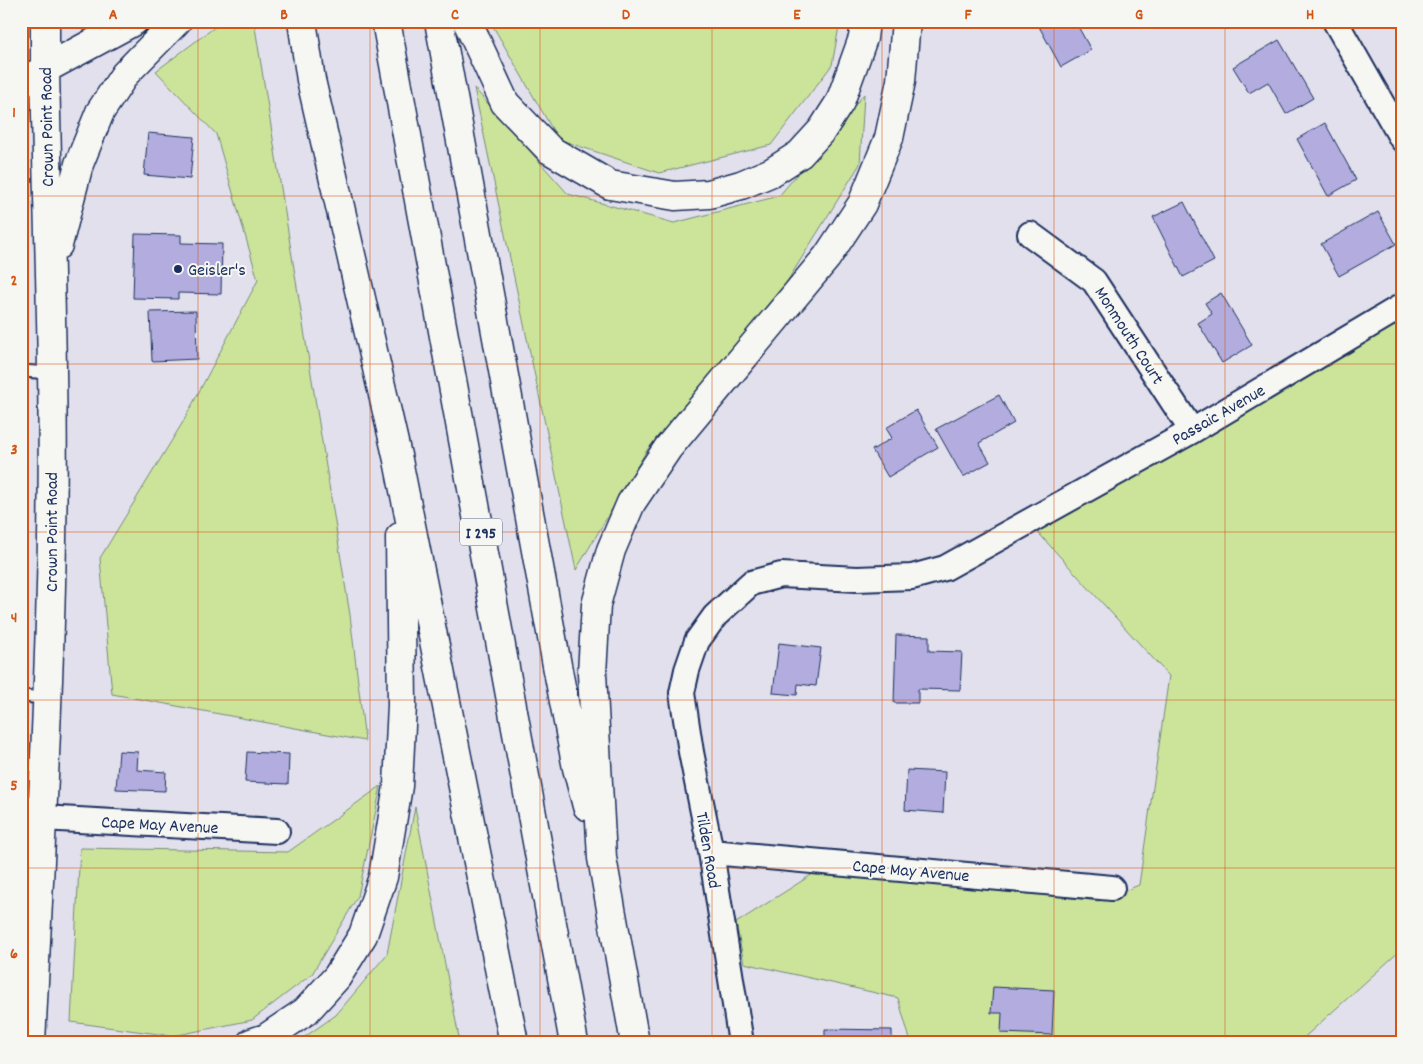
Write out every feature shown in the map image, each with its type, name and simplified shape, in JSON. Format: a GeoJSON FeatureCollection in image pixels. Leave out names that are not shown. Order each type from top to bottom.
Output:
{"type":"FeatureCollection","features":[{"type":"Feature","properties":{"kind":"main road","name":"Crown Point Road"},"geometry":{"type":"LineString","coordinates":[[31,1043],[49,699],[52,536],[52,373],[45,21]]}},
{"type":"Feature","properties":{"kind":"main road"},"geometry":{"type":"LineString","coordinates":[[21,83],[134,21]]}},
{"type":"Feature","properties":{"kind":"main road"},"geometry":{"type":"LineString","coordinates":[[50,278],[79,164],[100,112],[125,74],[176,21]]}},
{"type":"Feature","properties":{"kind":"main road"},"geometry":{"type":"LineString","coordinates":[[302,21],[311,80],[398,460],[514,1043]]}},
{"type":"Feature","properties":{"kind":"main road"},"geometry":{"type":"LineString","coordinates":[[440,21],[559,676],[577,768],[602,858],[635,1043]]}},
{"type":"Feature","properties":{"kind":"main road"},"geometry":{"type":"LineString","coordinates":[[467,21],[505,103],[550,150],[610,185],[675,196],[709,194],[741,185],[772,172],[800,154],[822,130],[840,102],[862,38],[865,21]]}},
{"type":"Feature","properties":{"kind":"main road"},"geometry":{"type":"LineString","coordinates":[[602,858],[592,673],[596,605],[611,550],[631,503],[668,448],[827,257],[862,204],[888,138],[901,81],[906,21]]}},
{"type":"Feature","properties":{"kind":"main road","name":"I 295"},"geometry":{"type":"LineString","coordinates":[[386,22],[574,1043]]}},
{"type":"Feature","properties":{"kind":"main road"},"geometry":{"type":"LineString","coordinates":[[251,1043],[266,1038],[306,1011],[337,977],[363,935],[383,877],[398,786],[402,705],[402,607],[398,460]]}},
{"type":"Feature","properties":{"kind":"street"},"geometry":{"type":"LineString","coordinates":[[1335,21],[1402,139]]}},
{"type":"Feature","properties":{"kind":"street","name":"Monmouth Court"},"geometry":{"type":"LineString","coordinates":[[1030,234],[1094,281],[1192,431]]}},
{"type":"Feature","properties":{"kind":"street","name":"Passaic Avenue"},"geometry":{"type":"LineString","coordinates":[[691,657],[697,641],[715,616],[751,582],[781,575],[857,579],[912,577],[945,568],[1032,518],[1192,431],[1402,306]]}},
{"type":"Feature","properties":{"kind":"street","name":"Tilden Road"},"geometry":{"type":"LineString","coordinates":[[691,657],[682,693],[690,752],[711,852],[741,1043]]}},
{"type":"Feature","properties":{"kind":"street","name":"Cape May Avenue"},"geometry":{"type":"LineString","coordinates":[[42,818],[277,831]]}},
{"type":"Feature","properties":{"kind":"street","name":"Cape May Avenue"},"geometry":{"type":"LineString","coordinates":[[711,852],[1112,888]]}},
{"type":"Feature","properties":{"kind":"lane"},"geometry":{"type":"LineString","coordinates":[[21,371],[52,373]]}},
{"type":"Feature","properties":{"kind":"lane"},"geometry":{"type":"LineString","coordinates":[[21,696],[49,699]]}},
{"type":"Feature","properties":{"kind":"green space"},"geometry":{"type":"Polygon","coordinates":[[[223,21],[254,21],[350,615],[365,741],[112,694],[100,558],[183,422],[258,280],[216,134],[156,71],[223,21]]]}},
{"type":"Feature","properties":{"kind":"green space"},"geometry":{"type":"Polygon","coordinates":[[[490,21],[840,21],[832,65],[771,145],[659,173],[558,139],[490,21]]]}},
{"type":"Feature","properties":{"kind":"green space"},"geometry":{"type":"Polygon","coordinates":[[[474,88],[568,194],[674,223],[779,196],[864,94],[860,164],[783,288],[647,450],[576,570],[474,88]]]}},
{"type":"Feature","properties":{"kind":"green space"},"geometry":{"type":"Polygon","coordinates":[[[1402,320],[1402,949],[1298,1043],[911,1043],[898,998],[744,963],[736,923],[819,870],[1099,901],[1139,885],[1169,676],[1032,526],[1402,320]]]}},
{"type":"Feature","properties":{"kind":"green space"},"geometry":{"type":"Polygon","coordinates":[[[381,786],[358,896],[312,974],[252,1020],[173,1036],[71,1022],[80,848],[288,852],[381,786]]]}},
{"type":"Feature","properties":{"kind":"green space"},"geometry":{"type":"Polygon","coordinates":[[[415,807],[460,1043],[296,1043],[336,1015],[387,954],[415,807]]]}},
{"type":"Feature","properties":{"kind":"building"},"geometry":{"type":"Polygon","coordinates":[[[1036,21],[1075,21],[1091,50],[1061,67],[1036,21]]]}},
{"type":"Feature","properties":{"kind":"building"},"geometry":{"type":"Polygon","coordinates":[[[1279,40],[1313,98],[1286,114],[1268,82],[1249,93],[1233,67],[1279,40]]]}},
{"type":"Feature","properties":{"kind":"building"},"geometry":{"type":"Polygon","coordinates":[[[1325,123],[1356,180],[1328,196],[1297,139],[1325,123]]]}},
{"type":"Feature","properties":{"kind":"building"},"geometry":{"type":"Polygon","coordinates":[[[148,133],[194,137],[190,179],[144,175],[148,133]]]}},
{"type":"Feature","properties":{"kind":"building"},"geometry":{"type":"Polygon","coordinates":[[[1184,202],[1214,261],[1183,277],[1153,217],[1184,202]]]}},
{"type":"Feature","properties":{"kind":"building"},"geometry":{"type":"Polygon","coordinates":[[[1378,212],[1396,244],[1339,276],[1321,244],[1378,212]]]}},
{"type":"Feature","properties":{"kind":"building","name":"Geisler's"},"geometry":{"type":"Polygon","coordinates":[[[135,234],[181,235],[181,243],[222,244],[221,294],[178,293],[178,299],[133,298],[135,234]]]}},
{"type":"Feature","properties":{"kind":"building"},"geometry":{"type":"Polygon","coordinates":[[[1221,293],[1252,345],[1222,363],[1198,323],[1212,314],[1205,303],[1221,293]]]}},
{"type":"Feature","properties":{"kind":"building"},"geometry":{"type":"Polygon","coordinates":[[[196,311],[197,359],[152,361],[150,312],[196,311]]]}},
{"type":"Feature","properties":{"kind":"building"},"geometry":{"type":"Polygon","coordinates":[[[999,395],[1014,423],[979,443],[990,462],[963,477],[936,429],[999,395]]]}},
{"type":"Feature","properties":{"kind":"building"},"geometry":{"type":"Polygon","coordinates":[[[916,410],[938,447],[888,477],[872,450],[892,438],[886,428],[916,410]]]}},
{"type":"Feature","properties":{"kind":"building"},"geometry":{"type":"Polygon","coordinates":[[[896,635],[929,636],[929,651],[962,652],[960,690],[918,689],[918,703],[894,703],[896,635]]]}},
{"type":"Feature","properties":{"kind":"building"},"geometry":{"type":"Polygon","coordinates":[[[779,643],[821,648],[816,686],[798,684],[797,695],[773,693],[779,643]]]}},
{"type":"Feature","properties":{"kind":"building"},"geometry":{"type":"Polygon","coordinates":[[[119,751],[138,752],[137,770],[166,772],[165,791],[116,789],[119,751]]]}},
{"type":"Feature","properties":{"kind":"building"},"geometry":{"type":"Polygon","coordinates":[[[247,752],[289,754],[288,784],[245,782],[247,752]]]}},
{"type":"Feature","properties":{"kind":"building"},"geometry":{"type":"Polygon","coordinates":[[[907,770],[945,772],[943,813],[905,810],[907,770]]]}},
{"type":"Feature","properties":{"kind":"building"},"geometry":{"type":"Polygon","coordinates":[[[993,987],[1054,990],[1052,1035],[1001,1033],[1002,1013],[991,1013],[993,987]]]}},
{"type":"Feature","properties":{"kind":"building"},"geometry":{"type":"Polygon","coordinates":[[[825,1029],[892,1030],[892,1043],[825,1043],[825,1029]]]}},
{"type":"Feature","properties":{"kind":"place","name":"Geisler's"},"geometry":{"type":"Point","coordinates":[178,269]}}]}
